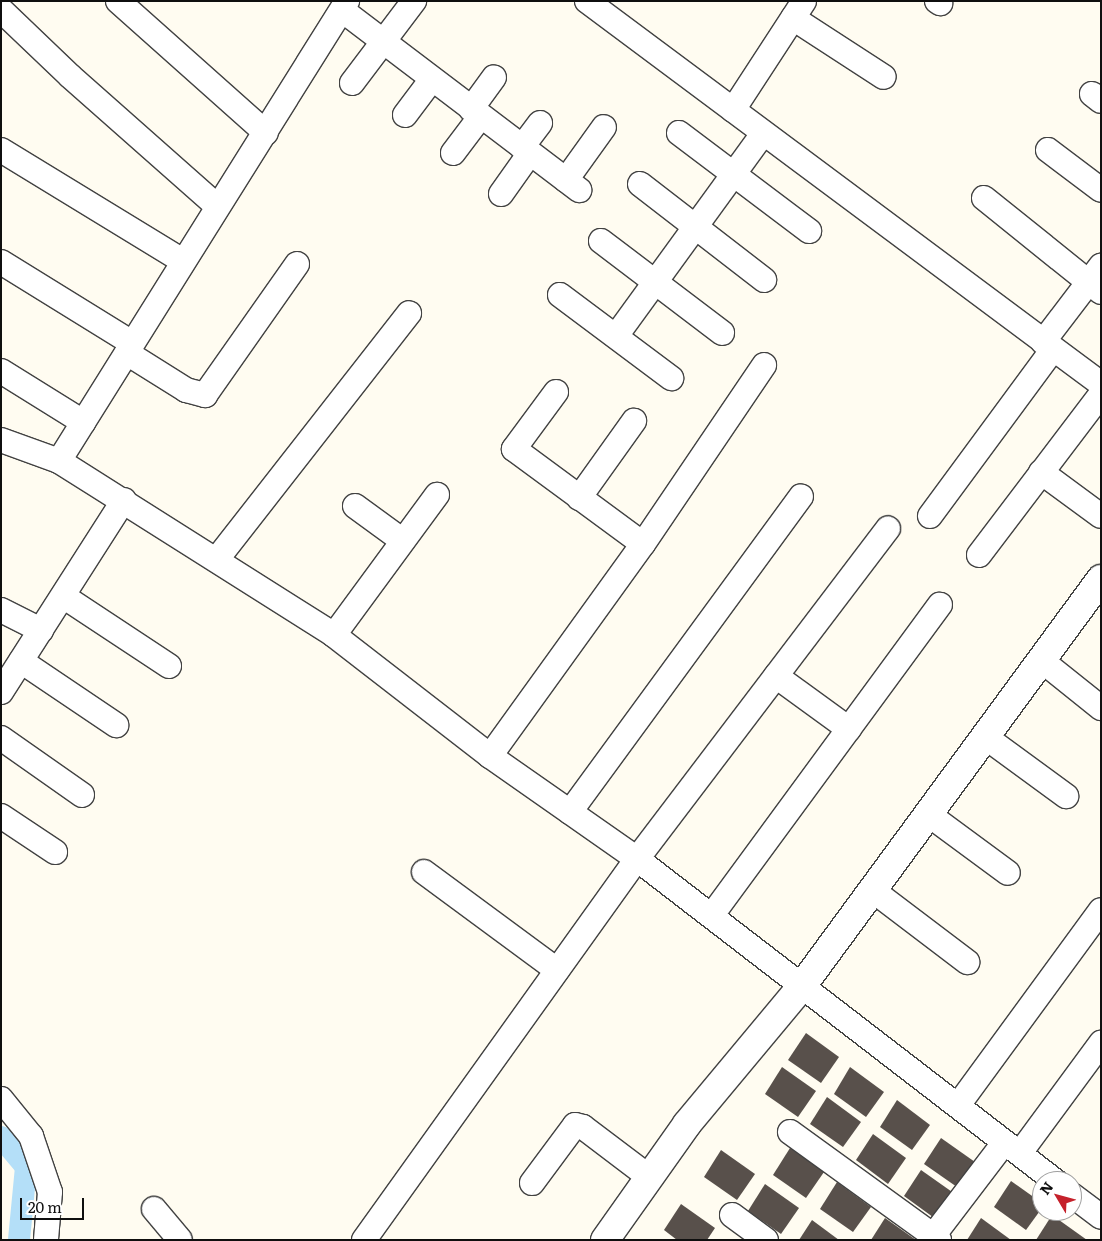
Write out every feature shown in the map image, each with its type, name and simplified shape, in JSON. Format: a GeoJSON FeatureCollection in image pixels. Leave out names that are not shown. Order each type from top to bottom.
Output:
{"type":"FeatureCollection","features":[{"type":"Feature","properties":{"kind":"street"},"geometry":{"type":"LineString","coordinates":[[118,1],[266,133]]}},
{"type":"Feature","properties":{"kind":"street"},"geometry":{"type":"LineString","coordinates":[[352,83],[414,1]]}},
{"type":"Feature","properties":{"kind":"street"},"geometry":{"type":"LineString","coordinates":[[587,1],[1101,384]]}},
{"type":"Feature","properties":{"kind":"street"},"geometry":{"type":"LineString","coordinates":[[59,461],[344,6],[383,41],[572,185],[604,127]]}},
{"type":"Feature","properties":{"kind":"street"},"geometry":{"type":"LineString","coordinates":[[733,110],[801,6],[884,77]]}},
{"type":"Feature","properties":{"kind":"street"},"geometry":{"type":"LineString","coordinates":[[1,10],[70,76],[217,206]]}},
{"type":"Feature","properties":{"kind":"street"},"geometry":{"type":"LineString","coordinates":[[453,153],[494,77]]}},
{"type":"Feature","properties":{"kind":"street"},"geometry":{"type":"LineString","coordinates":[[405,115],[432,79]]}},
{"type":"Feature","properties":{"kind":"street"},"geometry":{"type":"LineString","coordinates":[[501,194],[540,123]]}},
{"type":"Feature","properties":{"kind":"street"},"geometry":{"type":"LineString","coordinates":[[679,133],[809,231]]}},
{"type":"Feature","properties":{"kind":"street"},"geometry":{"type":"LineString","coordinates":[[616,336],[763,134]]}},
{"type":"Feature","properties":{"kind":"street"},"geometry":{"type":"LineString","coordinates":[[1,150],[183,261]]}},
{"type":"Feature","properties":{"kind":"street"},"geometry":{"type":"LineString","coordinates":[[1048,150],[1101,190]]}},
{"type":"Feature","properties":{"kind":"street"},"geometry":{"type":"LineString","coordinates":[[640,184],[764,280]]}},
{"type":"Feature","properties":{"kind":"street"},"geometry":{"type":"LineString","coordinates":[[930,516],[1048,345],[1097,280],[984,198]]}},
{"type":"Feature","properties":{"kind":"street"},"geometry":{"type":"LineString","coordinates":[[601,240],[722,333]]}},
{"type":"Feature","properties":{"kind":"street"},"geometry":{"type":"LineString","coordinates":[[1,262],[130,348],[186,390],[204,394],[297,264]]}},
{"type":"Feature","properties":{"kind":"street"},"geometry":{"type":"LineString","coordinates":[[560,295],[671,378]]}},
{"type":"Feature","properties":{"kind":"street"},"geometry":{"type":"LineString","coordinates":[[217,559],[409,314]]}},
{"type":"Feature","properties":{"kind":"street"},"geometry":{"type":"LineString","coordinates":[[490,756],[642,544],[764,365]]}},
{"type":"Feature","properties":{"kind":"street"},"geometry":{"type":"LineString","coordinates":[[1,371],[83,422]]}},
{"type":"Feature","properties":{"kind":"street"},"geometry":{"type":"LineString","coordinates":[[556,392],[514,449],[642,544]]}},
{"type":"Feature","properties":{"kind":"street"},"geometry":{"type":"LineString","coordinates":[[979,555],[1101,394]]}},
{"type":"Feature","properties":{"kind":"street"},"geometry":{"type":"LineString","coordinates":[[579,498],[634,421]]}},
{"type":"Feature","properties":{"kind":"street"},"geometry":{"type":"LineString","coordinates":[[1,440],[59,461],[124,500],[334,635],[490,756],[637,859],[712,915],[1042,1171]]}},
{"type":"Feature","properties":{"kind":"street"},"geometry":{"type":"LineString","coordinates":[[1041,472],[1101,516]]}},
{"type":"Feature","properties":{"kind":"street"},"geometry":{"type":"LineString","coordinates":[[334,635],[437,495]]}},
{"type":"Feature","properties":{"kind":"street"},"geometry":{"type":"LineString","coordinates":[[570,812],[801,496]]}},
{"type":"Feature","properties":{"kind":"street"},"geometry":{"type":"LineString","coordinates":[[1,692],[124,500]]}},
{"type":"Feature","properties":{"kind":"street"},"geometry":{"type":"LineString","coordinates":[[355,506],[402,541]]}},
{"type":"Feature","properties":{"kind":"street"},"geometry":{"type":"LineString","coordinates":[[364,1240],[637,859],[888,528]]}},
{"type":"Feature","properties":{"kind":"street"},"geometry":{"type":"LineString","coordinates":[[605,1240],[687,1124],[802,986],[871,889],[1101,579]]}},
{"type":"Feature","properties":{"kind":"street"},"geometry":{"type":"LineString","coordinates":[[63,596],[169,666]]}},
{"type":"Feature","properties":{"kind":"street"},"geometry":{"type":"LineString","coordinates":[[712,915],[940,605]]}},
{"type":"Feature","properties":{"kind":"street"},"geometry":{"type":"LineString","coordinates":[[1,610],[41,630]]}},
{"type":"Feature","properties":{"kind":"street"},"geometry":{"type":"LineString","coordinates":[[1041,660],[1101,708]]}},
{"type":"Feature","properties":{"kind":"street"},"geometry":{"type":"LineString","coordinates":[[21,661],[116,724]]}},
{"type":"Feature","properties":{"kind":"street"},"geometry":{"type":"LineString","coordinates":[[776,676],[849,729]]}},
{"type":"Feature","properties":{"kind":"street"},"geometry":{"type":"LineString","coordinates":[[984,736],[1066,796]]}},
{"type":"Feature","properties":{"kind":"street"},"geometry":{"type":"LineString","coordinates":[[1,738],[82,795]]}},
{"type":"Feature","properties":{"kind":"street"},"geometry":{"type":"LineString","coordinates":[[928,814],[1008,872]]}},
{"type":"Feature","properties":{"kind":"street"},"geometry":{"type":"LineString","coordinates":[[1,816],[55,852]]}},
{"type":"Feature","properties":{"kind":"street"},"geometry":{"type":"LineString","coordinates":[[424,872],[558,970]]}},
{"type":"Feature","properties":{"kind":"street"},"geometry":{"type":"LineString","coordinates":[[871,889],[968,962]]}},
{"type":"Feature","properties":{"kind":"street"},"geometry":{"type":"LineString","coordinates":[[958,1104],[1101,910]]}},
{"type":"Feature","properties":{"kind":"street"},"geometry":{"type":"LineString","coordinates":[[790,1132],[934,1238],[1101,1043]]}},
{"type":"Feature","properties":{"kind":"street"},"geometry":{"type":"LineString","coordinates":[[1,1099],[31,1136],[50,1192],[46,1240]]}},
{"type":"Feature","properties":{"kind":"street"},"geometry":{"type":"LineString","coordinates":[[532,1184],[575,1125],[583,1127],[649,1177]]}},
{"type":"Feature","properties":{"kind":"street"},"geometry":{"type":"LineString","coordinates":[[1082,1203],[1101,1217]]}},
{"type":"Feature","properties":{"kind":"street"},"geometry":{"type":"LineString","coordinates":[[154,1209],[180,1240]]}},
{"type":"Feature","properties":{"kind":"street"},"geometry":{"type":"LineString","coordinates":[[732,1215],[766,1240]]}},
{"type":"Feature","properties":{"kind":"building"},"geometry":{"type":"Polygon","coordinates":[[[806,1033],[839,1057],[821,1083],[788,1060],[806,1033]]]}},
{"type":"Feature","properties":{"kind":"building"},"geometry":{"type":"Polygon","coordinates":[[[782,1067],[816,1091],[798,1117],[765,1094],[782,1067]]]}},
{"type":"Feature","properties":{"kind":"building"},"geometry":{"type":"Polygon","coordinates":[[[850,1067],[884,1092],[866,1117],[834,1094],[850,1067]]]}},
{"type":"Feature","properties":{"kind":"building"},"geometry":{"type":"Polygon","coordinates":[[[827,1097],[861,1122],[843,1147],[810,1124],[827,1097]]]}},
{"type":"Feature","properties":{"kind":"building"},"geometry":{"type":"Polygon","coordinates":[[[897,1100],[930,1125],[912,1150],[880,1127],[897,1100]]]}},
{"type":"Feature","properties":{"kind":"building"},"geometry":{"type":"Polygon","coordinates":[[[873,1134],[906,1158],[888,1184],[856,1160],[873,1134]]]}},
{"type":"Feature","properties":{"kind":"building"},"geometry":{"type":"Polygon","coordinates":[[[941,1138],[975,1162],[957,1187],[924,1164],[941,1138]]]}},
{"type":"Feature","properties":{"kind":"building"},"geometry":{"type":"Polygon","coordinates":[[[790,1148],[824,1172],[806,1198],[773,1175],[790,1148]]]}},
{"type":"Feature","properties":{"kind":"building"},"geometry":{"type":"Polygon","coordinates":[[[721,1150],[755,1174],[737,1200],[704,1177],[721,1150]]]}},
{"type":"Feature","properties":{"kind":"building"},"geometry":{"type":"Polygon","coordinates":[[[921,1170],[955,1194],[937,1220],[904,1196],[921,1170]]]}},
{"type":"Feature","properties":{"kind":"building"},"geometry":{"type":"Polygon","coordinates":[[[1011,1181],[1032,1196],[1033,1221],[1026,1230],[994,1207],[1011,1181]]]}},
{"type":"Feature","properties":{"kind":"building"},"geometry":{"type":"Polygon","coordinates":[[[837,1182],[871,1207],[853,1232],[820,1209],[837,1182]]]}},
{"type":"Feature","properties":{"kind":"building"},"geometry":{"type":"Polygon","coordinates":[[[765,1184],[799,1208],[781,1234],[748,1211],[765,1184]]]}},
{"type":"Feature","properties":{"kind":"building"},"geometry":{"type":"Polygon","coordinates":[[[681,1204],[715,1228],[707,1240],[677,1240],[664,1230],[681,1204]]]}},
{"type":"Feature","properties":{"kind":"building"},"geometry":{"type":"Polygon","coordinates":[[[885,1218],[916,1240],[871,1240],[885,1218]]]}},
{"type":"Feature","properties":{"kind":"building"},"geometry":{"type":"Polygon","coordinates":[[[981,1218],[1011,1240],[967,1240],[981,1218]]]}},
{"type":"Feature","properties":{"kind":"building"},"geometry":{"type":"Polygon","coordinates":[[[812,1220],[839,1240],[799,1240],[812,1220]]]}},
{"type":"Feature","properties":{"kind":"building"},"geometry":{"type":"Polygon","coordinates":[[[1048,1221],[1060,1221],[1087,1240],[1036,1240],[1048,1221]]]}},
{"type":"Feature","properties":{"kind":"waterway"},"geometry":{"type":"LineString","coordinates":[[1,1137],[26,1167],[19,1240]]}}]}
